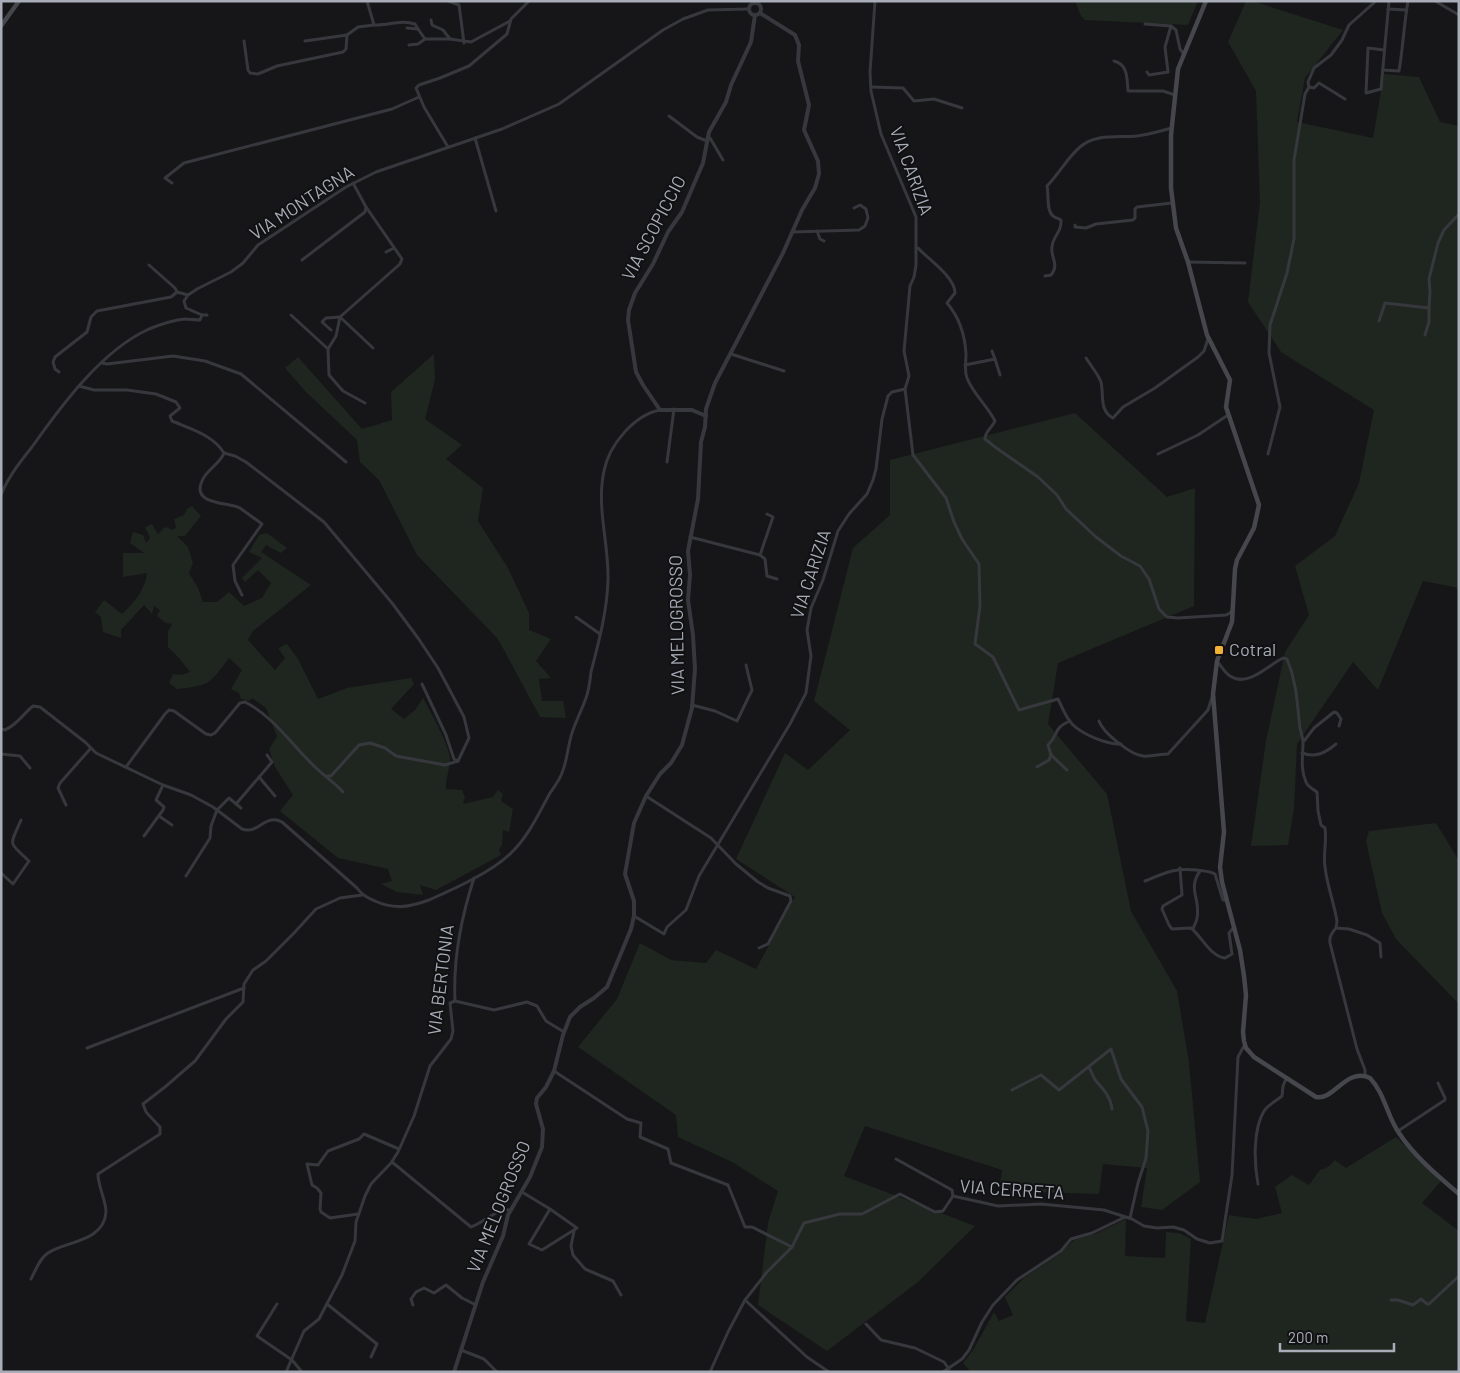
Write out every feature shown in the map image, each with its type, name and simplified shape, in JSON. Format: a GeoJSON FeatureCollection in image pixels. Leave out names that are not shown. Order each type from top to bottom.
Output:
{"type":"FeatureCollection","features":[{"type":"Feature","properties":{"kind":"main road"},"geometry":{"type":"LineString","coordinates":[[1,26],[19,1]]}},
{"type":"Feature","properties":{"kind":"main road"},"geometry":{"type":"LineString","coordinates":[[1206,1],[1183,53],[1178,70],[1170,161],[1172,203],[1178,236],[1188,262],[1208,339],[1230,380],[1225,404],[1259,505],[1254,528],[1237,560],[1232,622],[1218,661],[1213,694],[1224,832],[1220,867],[1240,950],[1246,990],[1243,1032],[1245,1044],[1254,1056],[1312,1096],[1325,1097],[1345,1081],[1365,1076],[1372,1080],[1383,1098],[1397,1131],[1459,1194]]}},
{"type":"Feature","properties":{"kind":"street"},"geometry":{"type":"LineString","coordinates":[[367,1],[374,26]]}},
{"type":"Feature","properties":{"kind":"street"},"geometry":{"type":"LineString","coordinates":[[448,1],[459,3],[464,42]]}},
{"type":"Feature","properties":{"kind":"street"},"geometry":{"type":"LineString","coordinates":[[409,45],[418,44],[425,39],[450,39],[471,42],[510,21],[529,1]]}},
{"type":"Feature","properties":{"kind":"street","name":"VIA CARIZIA"},"geometry":{"type":"LineString","coordinates":[[634,916],[664,934],[668,927],[686,910],[699,876],[806,694],[812,656],[807,630],[811,608],[823,580],[838,531],[866,494],[873,480],[876,470],[882,419],[888,396],[892,392],[905,389],[909,376],[904,351],[910,286],[916,266],[916,217],[882,134],[871,87],[872,26],[875,1]]}},
{"type":"Feature","properties":{"kind":"street"},"geometry":{"type":"LineString","coordinates":[[1268,454],[1280,407],[1269,352],[1270,325],[1287,273],[1294,239],[1294,160],[1305,94],[1314,68],[1331,55],[1349,26],[1376,1]]}},
{"type":"Feature","properties":{"kind":"street"},"geometry":{"type":"LineString","coordinates":[[1384,50],[1368,48],[1366,93],[1381,89],[1389,1]]}},
{"type":"Feature","properties":{"kind":"street"},"geometry":{"type":"LineString","coordinates":[[1382,70],[1399,71],[1403,27],[1408,1]]}},
{"type":"Feature","properties":{"kind":"street"},"geometry":{"type":"LineString","coordinates":[[1435,1],[1459,15]]}},
{"type":"Feature","properties":{"kind":"street"},"geometry":{"type":"LineString","coordinates":[[756,2],[761,7],[760,13],[755,15],[751,14],[749,9],[756,2]]}},
{"type":"Feature","properties":{"kind":"street","name":"VIA MONTAGNA"},"geometry":{"type":"LineString","coordinates":[[188,295],[231,272],[243,263],[258,245],[353,183],[376,172],[534,116],[559,104],[663,30],[683,19],[708,10],[749,9]]}},
{"type":"Feature","properties":{"kind":"street"},"geometry":{"type":"LineString","coordinates":[[1388,9],[1406,10]]}},
{"type":"Feature","properties":{"kind":"street","name":"VIA MELOGROSSO"},"geometry":{"type":"LineString","coordinates":[[454,1372],[483,1282],[503,1236],[510,1210],[522,1192],[542,1147],[543,1129],[536,1104],[537,1098],[554,1071],[570,1017],[580,1007],[594,998],[610,982],[631,929],[634,916],[634,901],[624,874],[634,823],[646,796],[660,774],[674,759],[682,745],[692,705],[695,669],[688,600],[690,575],[688,551],[698,499],[701,442],[710,395],[783,253],[802,210],[816,188],[819,174],[818,160],[804,130],[809,105],[798,61],[800,45],[795,35],[760,13]]}},
{"type":"Feature","properties":{"kind":"street","name":"VIA SCOPICCIO"},"geometry":{"type":"LineString","coordinates":[[660,410],[636,372],[628,320],[629,310],[635,293],[653,264],[668,232],[682,212],[703,163],[707,139],[726,102],[731,85],[751,42],[755,15]]}},
{"type":"Feature","properties":{"kind":"street"},"geometry":{"type":"LineString","coordinates":[[431,20],[432,25],[443,30],[450,39]]}},
{"type":"Feature","properties":{"kind":"street"},"geometry":{"type":"LineString","coordinates":[[305,40],[347,35],[358,27],[408,21],[415,24],[425,39]]}},
{"type":"Feature","properties":{"kind":"street"},"geometry":{"type":"LineString","coordinates":[[448,147],[419,97],[416,88],[419,85],[469,66],[507,34],[510,21]]}},
{"type":"Feature","properties":{"kind":"street"},"geometry":{"type":"LineString","coordinates":[[1144,24],[1171,26],[1176,30],[1180,49],[1183,53]]}},
{"type":"Feature","properties":{"kind":"street"},"geometry":{"type":"LineString","coordinates":[[1147,72],[1149,75],[1168,72],[1165,47],[1171,26]]}},
{"type":"Feature","properties":{"kind":"street"},"geometry":{"type":"LineString","coordinates":[[407,28],[418,29]]}},
{"type":"Feature","properties":{"kind":"street"},"geometry":{"type":"LineString","coordinates":[[244,41],[248,70],[250,73],[258,74],[277,66],[343,52],[346,49],[347,35]]}},
{"type":"Feature","properties":{"kind":"street"},"geometry":{"type":"LineString","coordinates":[[1114,61],[1120,62],[1124,68],[1128,91],[1164,91],[1175,95]]}},
{"type":"Feature","properties":{"kind":"street"},"geometry":{"type":"LineString","coordinates":[[1309,87],[1314,88],[1319,83],[1345,99]]}},
{"type":"Feature","properties":{"kind":"street"},"geometry":{"type":"LineString","coordinates":[[871,87],[902,88],[914,101],[934,99],[962,108]]}},
{"type":"Feature","properties":{"kind":"street"},"geometry":{"type":"LineString","coordinates":[[172,183],[166,178],[184,163],[392,109],[419,97]]}},
{"type":"Feature","properties":{"kind":"street"},"geometry":{"type":"LineString","coordinates":[[669,116],[697,137],[710,138],[723,160]]}},
{"type":"Feature","properties":{"kind":"street"},"geometry":{"type":"LineString","coordinates":[[1045,276],[1051,275],[1054,270],[1055,259],[1052,247],[1061,226],[1061,220],[1051,215],[1048,207],[1047,186],[1063,166],[1080,147],[1092,140],[1104,137],[1139,136],[1172,128]]}},
{"type":"Feature","properties":{"kind":"street"},"geometry":{"type":"LineString","coordinates":[[475,138],[496,211]]}},
{"type":"Feature","properties":{"kind":"street"},"geometry":{"type":"LineString","coordinates":[[353,183],[366,207],[402,259],[400,264],[340,317],[336,336],[328,349],[330,375],[343,391],[365,403]]}},
{"type":"Feature","properties":{"kind":"street"},"geometry":{"type":"LineString","coordinates":[[1075,225],[1075,227],[1086,228],[1096,224],[1133,220],[1137,207],[1172,203]]}},
{"type":"Feature","properties":{"kind":"street"},"geometry":{"type":"LineString","coordinates":[[792,232],[847,227],[859,230],[865,226],[868,218],[866,209],[860,205],[854,208]]}},
{"type":"Feature","properties":{"kind":"street"},"geometry":{"type":"LineString","coordinates":[[302,260],[365,212],[366,207]]}},
{"type":"Feature","properties":{"kind":"street"},"geometry":{"type":"LineString","coordinates":[[1425,334],[1429,322],[1429,279],[1438,243],[1444,230],[1459,214]]}},
{"type":"Feature","properties":{"kind":"street"},"geometry":{"type":"LineString","coordinates":[[817,231],[820,239],[824,241]]}},
{"type":"Feature","properties":{"kind":"street"},"geometry":{"type":"LineString","coordinates":[[917,247],[943,271],[954,286],[956,292],[947,303],[958,319],[962,331],[966,354],[966,377],[995,421],[994,425],[987,432],[985,439],[1038,477],[1057,495],[1066,509],[1095,536],[1121,556],[1140,566],[1149,579],[1160,610],[1168,617],[1230,614],[1232,609],[1234,610]]}},
{"type":"Feature","properties":{"kind":"street"},"geometry":{"type":"LineString","coordinates":[[386,252],[394,248]]}},
{"type":"Feature","properties":{"kind":"street"},"geometry":{"type":"LineString","coordinates":[[1188,262],[1245,263]]}},
{"type":"Feature","properties":{"kind":"street"},"geometry":{"type":"LineString","coordinates":[[149,265],[177,292],[188,295],[184,301],[186,308],[202,315],[207,315]]}},
{"type":"Feature","properties":{"kind":"street"},"geometry":{"type":"LineString","coordinates":[[58,372],[55,369],[55,357],[87,332],[91,317],[98,311],[171,297],[177,292]]}},
{"type":"Feature","properties":{"kind":"street"},"geometry":{"type":"LineString","coordinates":[[1379,321],[1385,303],[1428,308]]}},
{"type":"Feature","properties":{"kind":"street"},"geometry":{"type":"LineString","coordinates":[[1,495],[11,476],[59,408],[102,363],[124,344],[148,330],[184,319],[200,320],[202,315]]}},
{"type":"Feature","properties":{"kind":"street"},"geometry":{"type":"LineString","coordinates":[[292,315],[328,349]]}},
{"type":"Feature","properties":{"kind":"street"},"geometry":{"type":"LineString","coordinates":[[331,330],[322,322],[326,318],[340,317],[373,348]]}},
{"type":"Feature","properties":{"kind":"street"},"geometry":{"type":"LineString","coordinates":[[1086,358],[1100,381],[1103,406],[1113,418],[1123,407],[1155,388],[1198,357],[1204,351],[1208,339]]}},
{"type":"Feature","properties":{"kind":"street"},"geometry":{"type":"LineString","coordinates":[[992,351],[1000,375]]}},
{"type":"Feature","properties":{"kind":"street"},"geometry":{"type":"LineString","coordinates":[[731,354],[784,371]]}},
{"type":"Feature","properties":{"kind":"street"},"geometry":{"type":"LineString","coordinates":[[102,363],[173,356],[205,361],[241,374],[346,462]]}},
{"type":"Feature","properties":{"kind":"street"},"geometry":{"type":"LineString","coordinates":[[965,366],[995,359]]}},
{"type":"Feature","properties":{"kind":"street"},"geometry":{"type":"LineString","coordinates":[[78,386],[94,390],[127,390],[156,394],[176,402],[180,408],[170,416],[172,421],[207,436],[218,444],[224,453],[246,462],[324,522],[403,616],[438,668],[464,717],[468,738],[458,761],[445,765],[396,756],[385,748],[370,743],[359,745],[331,776],[326,776]]}},
{"type":"Feature","properties":{"kind":"street"},"geometry":{"type":"LineString","coordinates":[[905,389],[914,456],[946,498],[962,539],[980,564],[980,606],[975,644],[993,657],[1019,710],[1058,700],[1072,724],[1099,740],[1121,744]]}},
{"type":"Feature","properties":{"kind":"street"},"geometry":{"type":"LineString","coordinates":[[667,462],[674,410]]}},
{"type":"Feature","properties":{"kind":"street"},"geometry":{"type":"LineString","coordinates":[[31,1279],[41,1259],[47,1254],[81,1241],[101,1226],[106,1211],[98,1183],[98,1174],[160,1134],[160,1127],[146,1112],[143,1104],[195,1061],[220,1026],[243,1002],[244,984],[253,970],[266,961],[316,909],[340,898],[362,895],[388,906],[402,908],[426,901],[474,878],[502,862],[513,852],[533,824],[563,772],[572,731],[587,696],[604,623],[608,580],[607,555],[600,505],[604,470],[609,455],[629,428],[653,411],[692,410],[706,416]]}},
{"type":"Feature","properties":{"kind":"street"},"geometry":{"type":"LineString","coordinates":[[1158,454],[1205,431],[1228,415]]}},
{"type":"Feature","properties":{"kind":"street"},"geometry":{"type":"LineString","coordinates":[[224,453],[222,459],[202,481],[202,496],[208,500],[239,508],[262,524],[233,565],[235,580],[242,595]]}},
{"type":"Feature","properties":{"kind":"street"},"geometry":{"type":"LineString","coordinates":[[760,555],[772,517],[767,514]]}},
{"type":"Feature","properties":{"kind":"street"},"geometry":{"type":"LineString","coordinates":[[690,537],[760,555],[765,560],[767,576],[777,578]]}},
{"type":"Feature","properties":{"kind":"street"},"geometry":{"type":"LineString","coordinates":[[576,617],[600,634]]}},
{"type":"Feature","properties":{"kind":"street"},"geometry":{"type":"LineString","coordinates":[[1218,661],[1229,676],[1240,679],[1249,678],[1283,658],[1287,659],[1295,682],[1303,742],[1301,763],[1303,773],[1307,784],[1317,792],[1321,825],[1325,828],[1327,844],[1325,867],[1335,910],[1336,928],[1331,933],[1330,943],[1357,1049],[1366,1070],[1365,1076]]}},
{"type":"Feature","properties":{"kind":"street"},"geometry":{"type":"LineString","coordinates":[[692,705],[715,711],[737,721],[752,690],[746,665]]}},
{"type":"Feature","properties":{"kind":"street"},"geometry":{"type":"LineString","coordinates":[[422,684],[446,735],[454,759],[458,761]]}},
{"type":"Feature","properties":{"kind":"street"},"geometry":{"type":"LineString","coordinates":[[1099,722],[1101,728],[1135,754],[1143,756],[1168,754],[1208,710],[1213,694]]}},
{"type":"Feature","properties":{"kind":"street"},"geometry":{"type":"LineString","coordinates":[[126,767],[169,710],[174,711],[206,734],[211,735],[215,733],[240,703],[245,702],[267,715],[291,742],[343,792]]}},
{"type":"Feature","properties":{"kind":"street"},"geometry":{"type":"LineString","coordinates":[[1,729],[5,730],[13,727],[33,706],[40,707],[96,753],[163,785],[192,795],[217,810],[242,829],[247,831],[254,830],[270,819],[282,822],[358,888],[362,895]]}},
{"type":"Feature","properties":{"kind":"street"},"geometry":{"type":"LineString","coordinates":[[1303,742],[1314,728],[1334,712],[1341,719],[1339,726]]}},
{"type":"Feature","properties":{"kind":"street"},"geometry":{"type":"LineString","coordinates":[[1066,770],[1051,755],[1048,745],[1054,738],[1056,730],[1061,725],[1070,721]]}},
{"type":"Feature","properties":{"kind":"street"},"geometry":{"type":"LineString","coordinates":[[1302,752],[1316,755],[1323,753],[1336,744]]}},
{"type":"Feature","properties":{"kind":"street"},"geometry":{"type":"LineString","coordinates":[[66,805],[58,788],[60,783],[91,748]]}},
{"type":"Feature","properties":{"kind":"street"},"geometry":{"type":"LineString","coordinates":[[1,754],[20,756],[30,768]]}},
{"type":"Feature","properties":{"kind":"street"},"geometry":{"type":"LineString","coordinates":[[236,804],[272,762],[267,755]]}},
{"type":"Feature","properties":{"kind":"street"},"geometry":{"type":"LineString","coordinates":[[1038,767],[1049,760],[1051,755]]}},
{"type":"Feature","properties":{"kind":"street"},"geometry":{"type":"LineString","coordinates":[[259,777],[275,796]]}},
{"type":"Feature","properties":{"kind":"street"},"geometry":{"type":"LineString","coordinates":[[144,836],[164,806],[156,800],[163,785]]}},
{"type":"Feature","properties":{"kind":"street"},"geometry":{"type":"LineString","coordinates":[[646,796],[690,823],[718,844],[736,864],[758,882],[790,896],[792,901],[768,944],[759,948]]}},
{"type":"Feature","properties":{"kind":"street"},"geometry":{"type":"LineString","coordinates":[[186,876],[210,838],[211,826],[217,810],[229,798],[241,808]]}},
{"type":"Feature","properties":{"kind":"street"},"geometry":{"type":"LineString","coordinates":[[159,816],[172,825]]}},
{"type":"Feature","properties":{"kind":"street"},"geometry":{"type":"LineString","coordinates":[[1,873],[13,884],[29,861],[13,847],[12,842],[21,820]]}},
{"type":"Feature","properties":{"kind":"street"},"geometry":{"type":"LineString","coordinates":[[1144,881],[1180,868],[1210,871],[1216,874],[1223,900],[1227,900]]}},
{"type":"Feature","properties":{"kind":"street"},"geometry":{"type":"LineString","coordinates":[[1180,868],[1182,895],[1163,906],[1162,909],[1168,925],[1172,929],[1192,929],[1218,957],[1225,958],[1232,954],[1229,932],[1234,926]]}},
{"type":"Feature","properties":{"kind":"street"},"geometry":{"type":"LineString","coordinates":[[1192,929],[1198,918],[1197,903],[1193,889],[1200,870]]}},
{"type":"Feature","properties":{"kind":"street","name":"VIA BERTONIA"},"geometry":{"type":"LineString","coordinates":[[286,1372],[304,1331],[319,1319],[350,1254],[355,1240],[358,1214],[365,1196],[371,1184],[392,1162],[414,1116],[430,1066],[451,1039],[453,1031],[450,1003],[455,1001],[455,968],[458,945],[466,903],[474,878]]}},
{"type":"Feature","properties":{"kind":"street"},"geometry":{"type":"LineString","coordinates":[[1336,928],[1349,929],[1367,935],[1380,943],[1381,956]]}},
{"type":"Feature","properties":{"kind":"street"},"geometry":{"type":"LineString","coordinates":[[87,1048],[244,988]]}},
{"type":"Feature","properties":{"kind":"street"},"geometry":{"type":"LineString","coordinates":[[455,1001],[494,1010],[527,1002],[537,1006],[546,1021],[564,1032]]}},
{"type":"Feature","properties":{"kind":"street","name":"VIA CERRETA"},"geometry":{"type":"LineString","coordinates":[[792,1247],[804,1223],[840,1214],[862,1214],[900,1194],[935,1212],[943,1211],[953,1196],[998,1206],[1041,1204],[1104,1210],[1128,1217],[1144,1226],[1157,1228],[1173,1227],[1184,1230],[1210,1243],[1222,1241],[1232,1175],[1238,1058],[1240,1050],[1245,1044]]}},
{"type":"Feature","properties":{"kind":"street"},"geometry":{"type":"LineString","coordinates":[[943,1372],[949,1369],[969,1350],[982,1322],[993,1305],[1017,1280],[1061,1251],[1071,1239],[1092,1233],[1128,1217],[1146,1158],[1148,1131],[1142,1107],[1121,1080],[1111,1049],[1059,1090],[1041,1076],[1012,1090]]}},
{"type":"Feature","properties":{"kind":"street"},"geometry":{"type":"LineString","coordinates":[[1089,1067],[1095,1080],[1102,1086],[1112,1103],[1112,1108]]}},
{"type":"Feature","properties":{"kind":"street"},"geometry":{"type":"LineString","coordinates":[[554,1071],[628,1119],[640,1123],[640,1137],[668,1149],[671,1162],[728,1184],[745,1227],[752,1227],[792,1247],[767,1272],[744,1300],[710,1372]]}},
{"type":"Feature","properties":{"kind":"street"},"geometry":{"type":"LineString","coordinates":[[1258,1184],[1254,1162],[1260,1120],[1265,1109],[1282,1096],[1286,1078]]}},
{"type":"Feature","properties":{"kind":"street"},"geometry":{"type":"LineString","coordinates":[[1397,1131],[1445,1100],[1438,1083]]}},
{"type":"Feature","properties":{"kind":"street"},"geometry":{"type":"LineString","coordinates":[[358,1214],[330,1218],[321,1212],[320,1193],[312,1185],[307,1164],[318,1165],[328,1152],[359,1139],[364,1134],[399,1149]]}},
{"type":"Feature","properties":{"kind":"street"},"geometry":{"type":"LineString","coordinates":[[896,1159],[952,1190],[953,1196]]}},
{"type":"Feature","properties":{"kind":"street"},"geometry":{"type":"LineString","coordinates":[[392,1162],[471,1227],[505,1210],[510,1210]]}},
{"type":"Feature","properties":{"kind":"street"},"geometry":{"type":"LineString","coordinates":[[522,1192],[577,1228],[571,1246],[573,1254],[585,1269],[613,1281],[621,1295]]}},
{"type":"Feature","properties":{"kind":"street"},"geometry":{"type":"LineString","coordinates":[[550,1209],[529,1244],[542,1250],[575,1230]]}},
{"type":"Feature","properties":{"kind":"street"},"geometry":{"type":"LineString","coordinates":[[1391,1300],[1398,1300],[1413,1305],[1421,1299],[1429,1304],[1459,1276]]}},
{"type":"Feature","properties":{"kind":"street"},"geometry":{"type":"LineString","coordinates":[[413,1305],[411,1299],[416,1292],[424,1288],[434,1293],[446,1285],[462,1298],[476,1305]]}},
{"type":"Feature","properties":{"kind":"street"},"geometry":{"type":"LineString","coordinates":[[744,1300],[807,1357],[828,1372]]}},
{"type":"Feature","properties":{"kind":"street"},"geometry":{"type":"LineString","coordinates":[[277,1304],[257,1336],[292,1360],[302,1372]]}},
{"type":"Feature","properties":{"kind":"street"},"geometry":{"type":"LineString","coordinates":[[327,1304],[377,1344],[371,1358]]}},
{"type":"Feature","properties":{"kind":"street"},"geometry":{"type":"LineString","coordinates":[[866,1324],[880,1340],[915,1348],[944,1362],[949,1369]]}},
{"type":"Feature","properties":{"kind":"street"},"geometry":{"type":"LineString","coordinates":[[461,1350],[484,1358],[497,1372]]}},
{"type":"Feature","properties":{"kind":"shaded area"},"geometry":{"type":"Polygon","coordinates":[[[1075,1],[1198,1],[1188,25],[1085,20],[1081,16],[1075,1]]]}},
{"type":"Feature","properties":{"kind":"shaded area"},"geometry":{"type":"Polygon","coordinates":[[[1246,1],[1252,1],[1343,30],[1305,78],[1297,122],[1373,138],[1384,74],[1419,77],[1440,122],[1459,126],[1459,588],[1423,581],[1378,690],[1353,662],[1297,744],[1294,809],[1288,845],[1251,846],[1266,741],[1285,652],[1309,615],[1295,566],[1335,536],[1359,483],[1374,410],[1281,352],[1248,302],[1260,202],[1256,91],[1228,42],[1246,1]]]}},
{"type":"Feature","properties":{"kind":"shaded area"},"geometry":{"type":"Polygon","coordinates":[[[434,354],[435,380],[425,419],[462,445],[446,459],[483,488],[478,521],[508,568],[529,613],[529,630],[551,639],[536,661],[551,678],[539,679],[542,701],[563,701],[566,718],[540,717],[498,639],[417,555],[379,480],[360,462],[357,440],[306,392],[285,368],[298,357],[362,429],[392,420],[391,392],[434,354]]]}},
{"type":"Feature","properties":{"kind":"shaded area"},"geometry":{"type":"Polygon","coordinates":[[[1075,413],[1167,497],[1195,488],[1194,606],[1058,663],[1048,724],[1107,794],[1131,911],[1177,991],[1189,1062],[1200,1182],[1162,1210],[1141,1207],[1147,1168],[1103,1164],[1099,1194],[999,1191],[1002,1170],[865,1126],[844,1176],[975,1226],[918,1282],[827,1351],[758,1305],[768,1223],[778,1191],[732,1162],[678,1137],[676,1115],[578,1047],[617,999],[640,943],[671,960],[706,963],[716,950],[756,969],[795,897],[736,859],[785,753],[808,770],[850,730],[814,701],[853,548],[890,515],[890,460],[1075,413]]]}},
{"type":"Feature","properties":{"kind":"shaded area"},"geometry":{"type":"Polygon","coordinates":[[[192,506],[201,516],[185,536],[177,536],[188,547],[193,563],[189,573],[198,588],[203,602],[217,602],[229,592],[244,606],[262,598],[271,583],[258,570],[245,582],[242,578],[262,558],[249,552],[259,535],[267,533],[287,548],[281,553],[266,545],[261,552],[311,585],[253,631],[248,640],[275,670],[285,658],[278,648],[287,644],[298,659],[318,699],[347,688],[411,678],[414,684],[391,709],[404,719],[415,710],[423,698],[449,751],[450,762],[446,789],[462,790],[465,797],[463,804],[493,797],[498,790],[503,794],[501,801],[513,809],[509,832],[503,830],[502,845],[499,850],[501,855],[436,890],[420,885],[423,895],[397,892],[381,884],[392,881],[388,869],[338,858],[280,811],[293,795],[275,767],[269,749],[277,736],[266,708],[252,698],[249,701],[241,699],[239,693],[231,689],[242,670],[229,658],[217,674],[203,685],[177,689],[169,683],[173,674],[182,675],[190,672],[168,647],[168,631],[172,624],[166,623],[157,616],[160,610],[154,606],[152,614],[144,605],[121,630],[121,638],[103,632],[101,617],[95,612],[104,600],[122,614],[138,596],[146,579],[147,573],[123,577],[123,553],[144,553],[130,543],[133,532],[143,535],[146,543],[150,538],[145,527],[152,524],[158,534],[165,527],[173,530],[176,527],[174,519],[184,515],[187,509],[192,506]]]}},
{"type":"Feature","properties":{"kind":"shaded area"},"geometry":{"type":"Polygon","coordinates":[[[1436,823],[1459,861],[1459,1004],[1396,939],[1382,913],[1366,841],[1369,831],[1436,823]]]}},
{"type":"Feature","properties":{"kind":"shaded area"},"geometry":{"type":"Polygon","coordinates":[[[1396,1137],[1441,1181],[1422,1203],[1459,1231],[1459,1372],[971,1372],[963,1363],[973,1350],[994,1312],[999,1321],[1013,1315],[1005,1297],[1025,1277],[1060,1254],[1074,1240],[1095,1234],[1126,1219],[1125,1256],[1165,1258],[1166,1232],[1179,1233],[1191,1239],[1186,1321],[1205,1323],[1229,1215],[1256,1219],[1282,1213],[1275,1187],[1292,1175],[1309,1185],[1320,1170],[1328,1167],[1335,1160],[1346,1168],[1396,1137]]]}},
{"type":"Feature","properties":{"kind":"place","name":"Cotral"},"geometry":{"type":"Point","coordinates":[1219,650]}}]}
